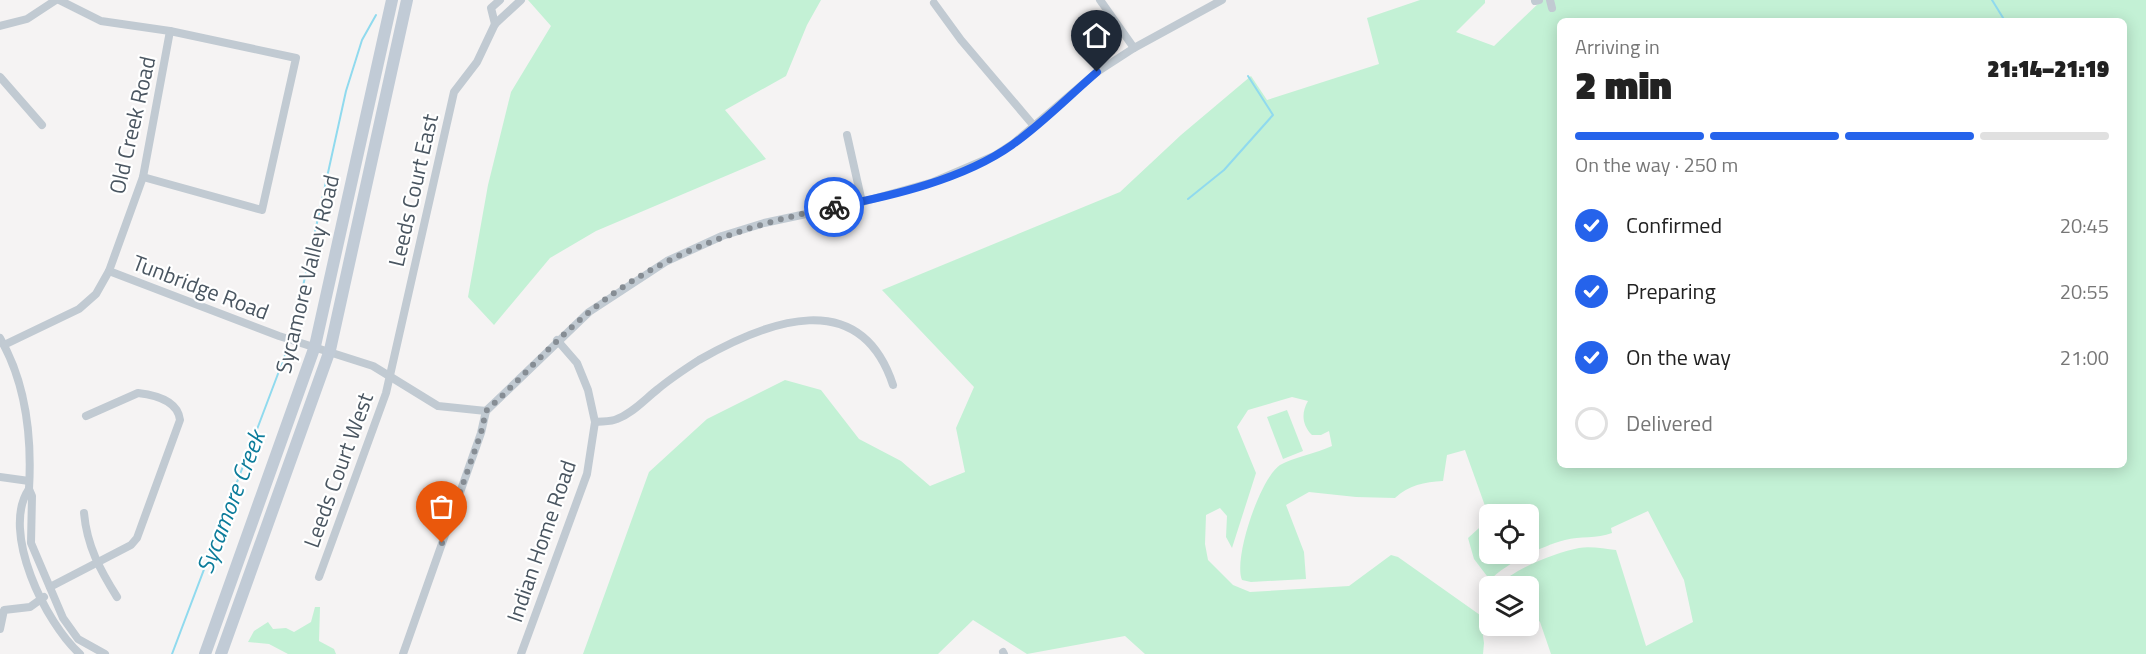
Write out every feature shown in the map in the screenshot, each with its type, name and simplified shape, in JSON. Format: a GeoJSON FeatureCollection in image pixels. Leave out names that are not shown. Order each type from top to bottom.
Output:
{"type":"FeatureCollection","features":[{"type":"Feature","properties":{"kind":"main road","name":"Sycamore Valley Road"},"geometry":{"type":"LineString","coordinates":[[206,654],[315,346],[392,0]]}},
{"type":"Feature","properties":{"kind":"main road","name":"Sycamore Valley Road"},"geometry":{"type":"LineString","coordinates":[[221,654],[330,350],[407,0]]}},
{"type":"Feature","properties":{"kind":"street"},"geometry":{"type":"LineString","coordinates":[[0,26],[27,19],[57,0],[101,21],[171,31],[296,58],[262,210],[143,177]]}},
{"type":"Feature","properties":{"kind":"street","name":"Leeds Court East"},"geometry":{"type":"LineString","coordinates":[[495,24],[491,8],[500,0]]}},
{"type":"Feature","properties":{"kind":"street","name":"Leeds Court East"},"geometry":{"type":"LineString","coordinates":[[389,375],[454,92],[477,62],[495,24],[521,0]]}},
{"type":"Feature","properties":{"kind":"street"},"geometry":{"type":"LineString","coordinates":[[1100,0],[1134,48]]}},
{"type":"Feature","properties":{"kind":"street"},"geometry":{"type":"LineString","coordinates":[[403,654],[481,433],[486,411],[557,340],[589,312],[625,286],[668,261],[722,236],[765,223],[862,202],[933,182],[994,156],[1034,126],[1097,72],[1134,48],[1222,0]]}},
{"type":"Feature","properties":{"kind":"street"},"geometry":{"type":"LineString","coordinates":[[934,3],[961,40],[1034,126]]}},
{"type":"Feature","properties":{"kind":"street","name":"Old Creek Road"},"geometry":{"type":"LineString","coordinates":[[2,341],[79,309],[96,294],[109,271],[143,177],[171,31]]}},
{"type":"Feature","properties":{"kind":"street"},"geometry":{"type":"LineString","coordinates":[[0,77],[42,124]]}},
{"type":"Feature","properties":{"kind":"street"},"geometry":{"type":"LineString","coordinates":[[847,135],[862,202]]}},
{"type":"Feature","properties":{"kind":"street","name":"Tunbridge Road"},"geometry":{"type":"LineString","coordinates":[[109,271],[275,334],[330,350],[389,375],[424,400],[438,406],[486,411]]}},
{"type":"Feature","properties":{"kind":"street"},"geometry":{"type":"LineString","coordinates":[[595,422],[616,420],[629,413],[660,387],[699,360],[747,337],[783,323],[806,318],[831,320],[863,337],[887,365],[893,385]]}},
{"type":"Feature","properties":{"kind":"street","name":"Indian Home Road"},"geometry":{"type":"LineString","coordinates":[[521,654],[587,474],[595,422],[588,390],[577,363],[557,340]]}},
{"type":"Feature","properties":{"kind":"street"},"geometry":{"type":"LineString","coordinates":[[2,341],[24,402],[29,438],[29,485],[32,496],[31,543],[72,632],[86,645],[105,654]]}},
{"type":"Feature","properties":{"kind":"street","name":"Leeds Court West"},"geometry":{"type":"LineString","coordinates":[[319,577],[386,393],[389,375]]}},
{"type":"Feature","properties":{"kind":"street"},"geometry":{"type":"LineString","coordinates":[[0,629],[4,610],[30,607],[42,599],[50,587],[131,545],[137,538],[180,420],[179,411],[173,404],[138,393],[86,416]]}},
{"type":"Feature","properties":{"kind":"street"},"geometry":{"type":"LineString","coordinates":[[0,477],[29,485]]}},
{"type":"Feature","properties":{"kind":"street"},"geometry":{"type":"LineString","coordinates":[[29,485],[19,514],[20,544],[42,599],[64,640],[80,654]]}},
{"type":"Feature","properties":{"kind":"street"},"geometry":{"type":"LineString","coordinates":[[84,513],[86,534],[97,564],[117,597]]}},
{"type":"Feature","properties":{"kind":"green space"},"geometry":{"type":"Polygon","coordinates":[[[528,0],[821,0],[807,25],[786,76],[725,110],[766,159],[596,231],[550,258],[494,325],[468,297],[488,185],[511,92],[551,26],[528,0]]]}},
{"type":"Feature","properties":{"kind":"green space"},"geometry":{"type":"Polygon","coordinates":[[[1420,0],[1485,0],[1485,3],[1456,32],[1494,46],[1542,0],[2146,0],[2146,654],[1551,654],[1539,621],[1539,576],[1510,576],[1514,573],[1533,564],[1539,564],[1539,561],[1548,557],[1579,548],[1616,550],[1646,646],[1693,622],[1684,580],[1648,511],[1611,528],[1612,533],[1565,540],[1539,549],[1539,504],[1484,504],[1465,450],[1447,455],[1443,481],[1417,485],[1395,498],[1309,492],[1286,505],[1304,552],[1306,579],[1251,582],[1242,580],[1241,555],[1250,520],[1264,485],[1272,473],[1285,462],[1332,446],[1329,431],[1321,435],[1312,435],[1306,427],[1304,410],[1308,401],[1292,397],[1248,410],[1237,427],[1256,473],[1232,548],[1226,537],[1227,516],[1220,508],[1206,515],[1205,544],[1208,560],[1233,585],[1250,592],[1349,586],[1391,555],[1398,557],[1479,614],[1479,636],[1483,636],[1483,654],[1145,654],[1125,636],[1027,654],[973,620],[938,654],[583,654],[649,472],[707,419],[785,380],[821,390],[859,439],[901,461],[930,486],[965,472],[956,428],[974,387],[882,290],[1120,192],[1181,135],[1251,76],[1267,100],[1379,64],[1367,18],[1420,0]]]}},
{"type":"Feature","properties":{"kind":"green space"},"geometry":{"type":"Polygon","coordinates":[[[1287,410],[1303,451],[1283,459],[1267,417],[1287,410]]]}},
{"type":"Feature","properties":{"kind":"green space"},"geometry":{"type":"Polygon","coordinates":[[[1479,528],[1479,564],[1511,564],[1495,576],[1487,576],[1474,559],[1468,538],[1479,528]]]}},
{"type":"Feature","properties":{"kind":"green space"},"geometry":{"type":"Polygon","coordinates":[[[315,607],[320,607],[319,641],[334,649],[336,654],[288,654],[269,644],[248,642],[254,631],[268,622],[273,629],[286,628],[294,632],[311,622],[315,607]]]}},
{"type":"Feature","properties":{"kind":"waterway"},"geometry":{"type":"LineString","coordinates":[[1992,0],[2003,18]]}},
{"type":"Feature","properties":{"kind":"waterway","name":"Sycamore Creek"},"geometry":{"type":"LineString","coordinates":[[294,327],[346,91],[362,40],[376,15]]}},
{"type":"Feature","properties":{"kind":"waterway"},"geometry":{"type":"LineString","coordinates":[[1188,199],[1224,170],[1273,115],[1248,76]]}},
{"type":"Feature","properties":{"kind":"waterway","name":"Sycamore Creek"},"geometry":{"type":"LineString","coordinates":[[172,654],[287,350]]}},
{"type":"Feature","properties":{"kind":"way so far"},"geometry":{"type":"LineString","coordinates":[[442,543],[481,433],[486,411],[557,340],[589,312],[625,286],[668,261],[722,236],[765,223],[834,207]]}},
{"type":"Feature","properties":{"kind":"route"},"geometry":{"type":"LineString","coordinates":[[834,207],[862,202],[933,182],[994,156],[1014,144],[1097,72]]}}]}
